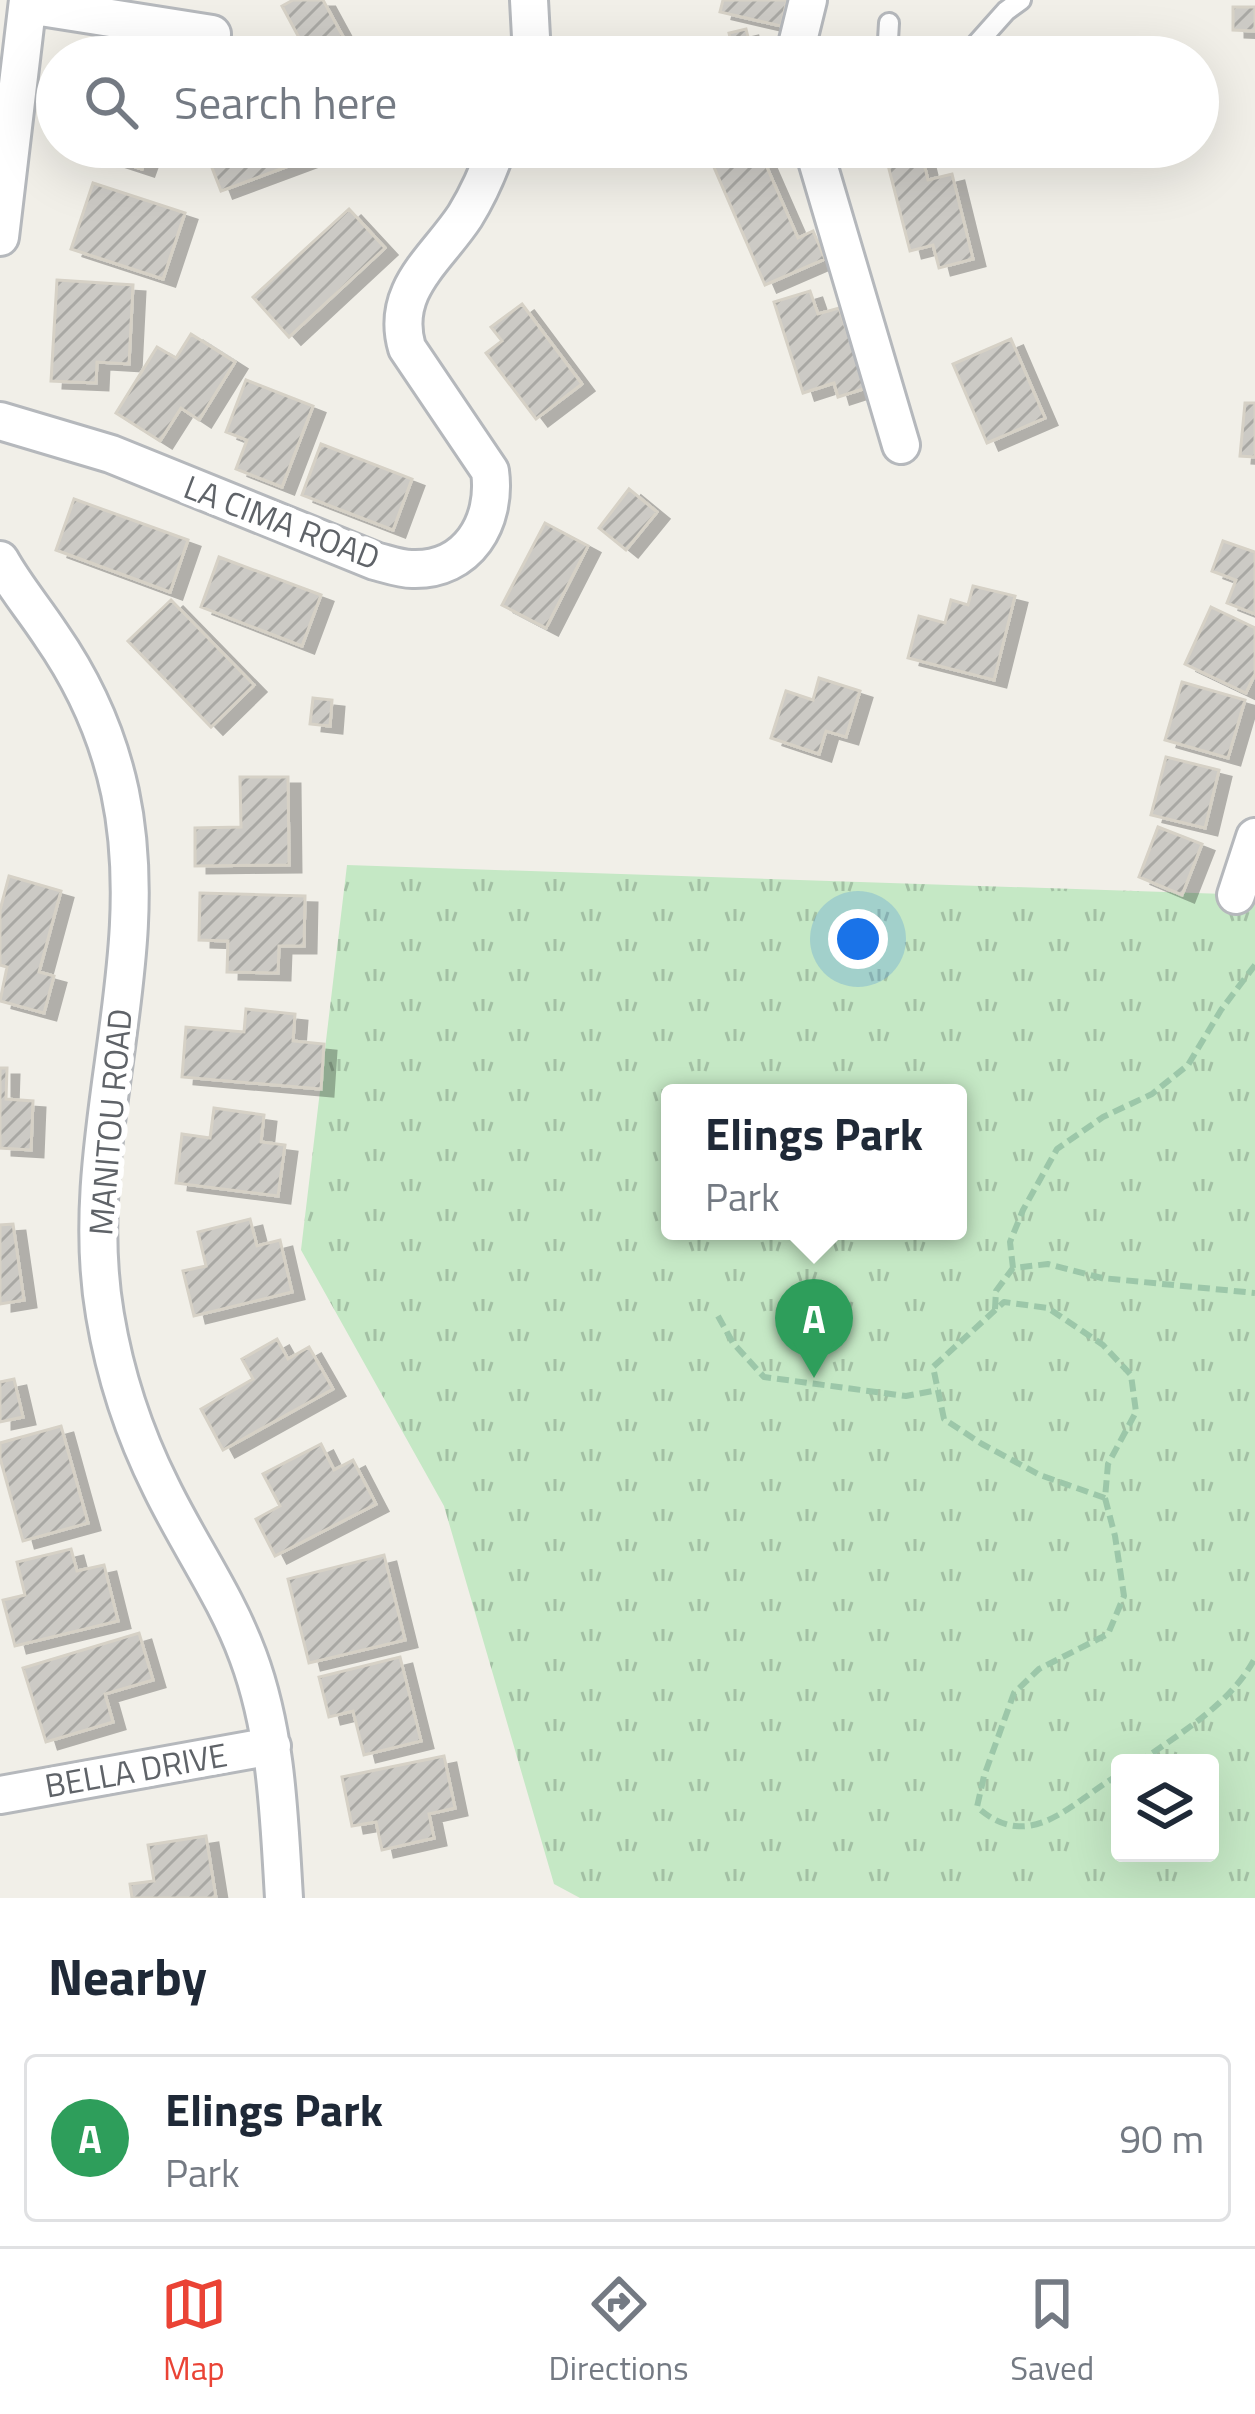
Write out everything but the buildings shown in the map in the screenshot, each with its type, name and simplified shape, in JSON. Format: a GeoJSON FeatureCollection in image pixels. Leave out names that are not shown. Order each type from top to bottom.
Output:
{"type":"FeatureCollection","features":[{"type":"Feature","properties":{"kind":"street"},"geometry":{"type":"LineString","coordinates":[[529,0],[531,36]]}},
{"type":"Feature","properties":{"kind":"street"},"geometry":{"type":"LineString","coordinates":[[799,36],[808,0]]}},
{"type":"Feature","properties":{"kind":"street"},"geometry":{"type":"LineString","coordinates":[[0,237],[28,3],[212,34]]}},
{"type":"Feature","properties":{"kind":"street","name":"LA CIMA ROAD"},"geometry":{"type":"LineString","coordinates":[[0,421],[111,454],[374,561],[408,569],[455,558],[487,520],[493,489],[490,471],[406,348],[402,311],[428,263],[466,214],[487,168]]}},
{"type":"Feature","properties":{"kind":"street"},"geometry":{"type":"LineString","coordinates":[[819,168],[902,445]]}},
{"type":"Feature","properties":{"kind":"street","name":"MANITOU ROAD"},"geometry":{"type":"LineString","coordinates":[[0,560],[82,687],[120,791],[130,853],[130,916],[98,1191],[104,1314],[136,1432],[161,1489],[229,1609],[250,1660],[272,1746],[284,1898]]}},
{"type":"Feature","properties":{"kind":"street"},"geometry":{"type":"LineString","coordinates":[[1236,895],[1255,837]]}},
{"type":"Feature","properties":{"kind":"street","name":"BELLA DRIVE"},"geometry":{"type":"LineString","coordinates":[[0,1795],[272,1746]]}},
{"type":"Feature","properties":{"kind":"lane"},"geometry":{"type":"LineString","coordinates":[[984,36],[1021,0]]}},
{"type":"Feature","properties":{"kind":"lane"},"geometry":{"type":"LineString","coordinates":[[888,36],[889,23]]}},
{"type":"Feature","properties":{"kind":"path"},"geometry":{"type":"LineString","coordinates":[[995,1310],[996,1291],[1013,1268],[1010,1242],[1057,1149],[1103,1117],[1152,1094],[1188,1065],[1255,964]]}},
{"type":"Feature","properties":{"kind":"path"},"geometry":{"type":"LineString","coordinates":[[1013,1268],[1048,1264],[1102,1278],[1255,1293]]}},
{"type":"Feature","properties":{"kind":"path"},"geometry":{"type":"LineString","coordinates":[[1105,1498],[1040,1475],[944,1418],[933,1367],[1004,1302],[1048,1308],[1103,1345],[1131,1375],[1136,1412],[1108,1464],[1105,1498],[1124,1596],[1108,1634],[1039,1669],[1014,1693],[977,1807],[995,1823],[1025,1828],[1050,1820],[1111,1780]]}},
{"type":"Feature","properties":{"kind":"path"},"geometry":{"type":"LineString","coordinates":[[718,1316],[733,1343],[764,1377],[906,1396],[938,1390]]}},
{"type":"Feature","properties":{"kind":"path"},"geometry":{"type":"LineString","coordinates":[[1150,1754],[1218,1703],[1255,1658]]}},
{"type":"Feature","properties":{"kind":"green space"},"geometry":{"type":"Polygon","coordinates":[[[347,865],[1255,895],[1255,1898],[580,1898],[554,1884],[444,1506],[301,1250],[347,865]]]}},
{"type":"Feature","properties":{"kind":"place","name":"Elings Park"},"geometry":{"type":"Point","coordinates":[814,1378]}}]}
